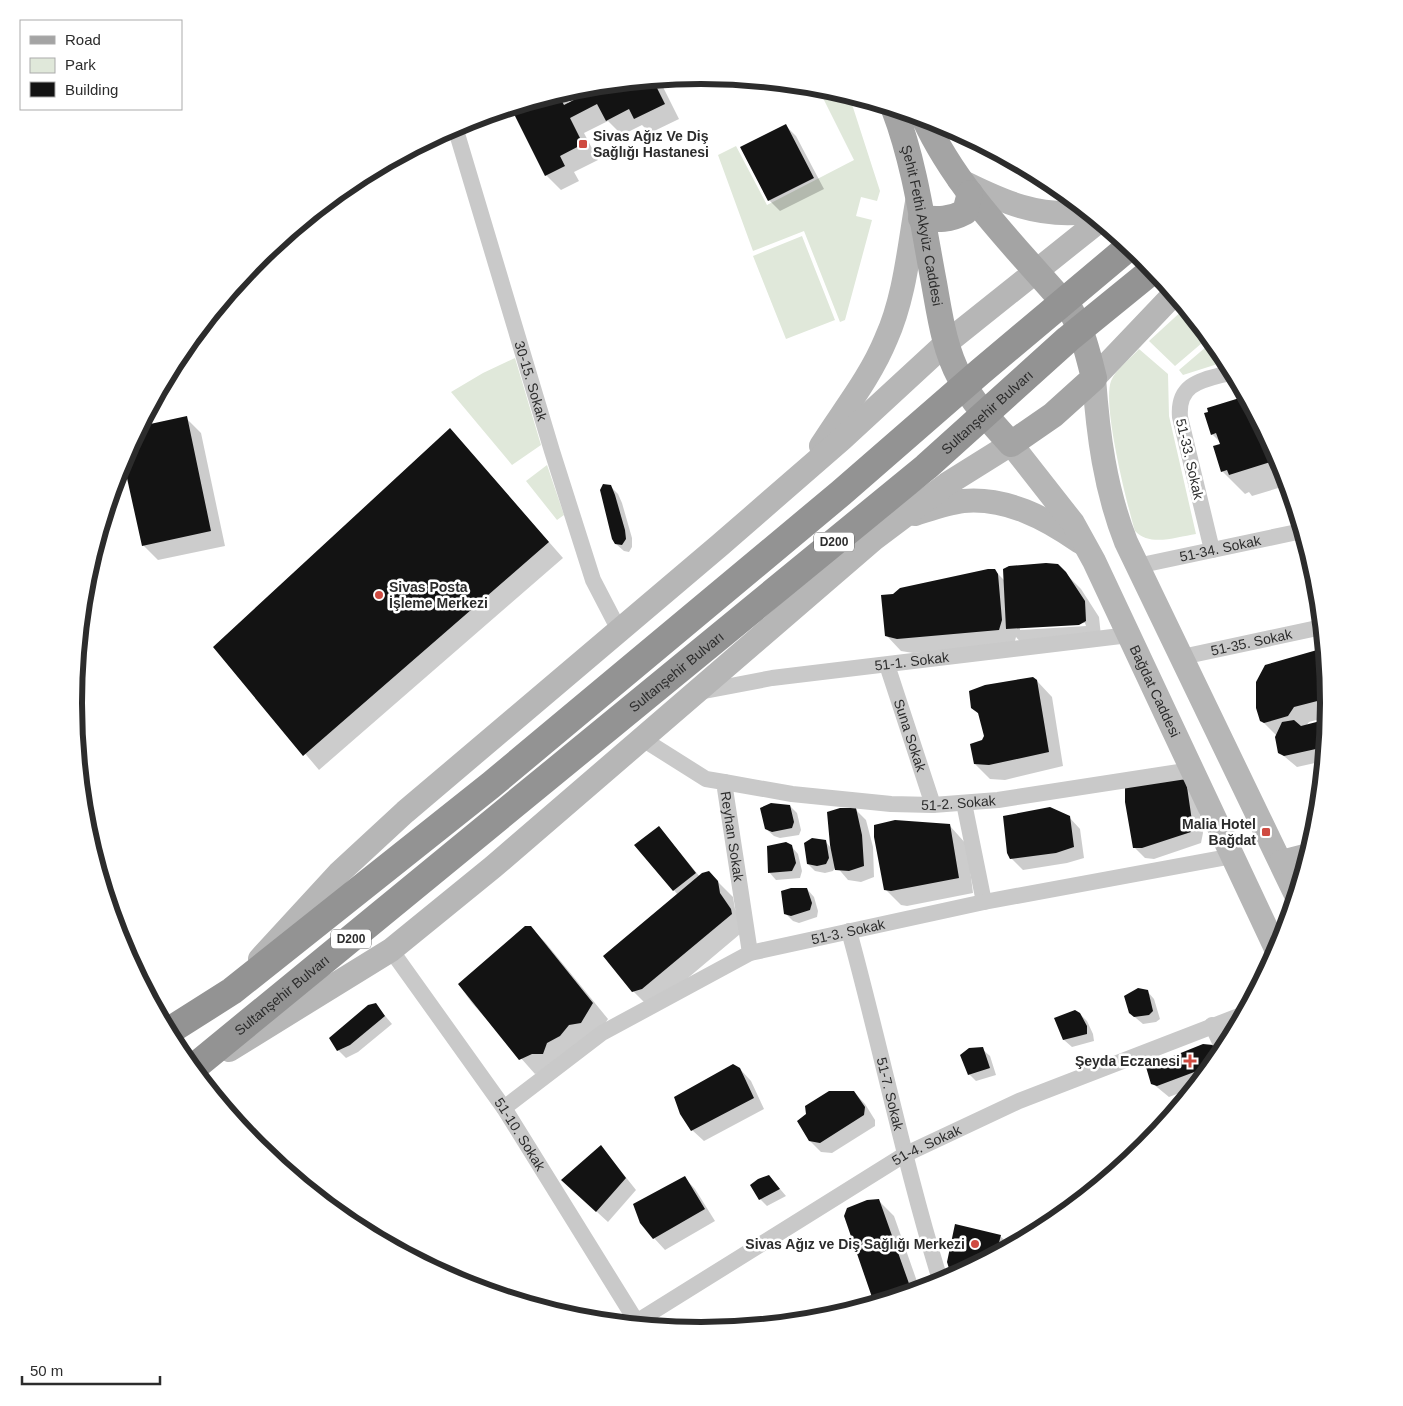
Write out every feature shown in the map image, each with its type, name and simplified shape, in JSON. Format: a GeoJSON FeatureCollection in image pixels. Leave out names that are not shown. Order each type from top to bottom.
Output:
{"type":"FeatureCollection","features":[{"type":"Feature","properties":{"kind":"highway","name":"D200"},"geometry":{"type":"LineString","coordinates":[[174,1027],[232,991],[491,785],[841,493],[1124,251]]}},
{"type":"Feature","properties":{"kind":"highway","name":"Sultanşehir Bulvarı"},"geometry":{"type":"LineString","coordinates":[[199,1065],[926,467],[1068,339],[1148,274]]}},
{"type":"Feature","properties":{"kind":"main road","name":"Şehit Fethi Akyüz Caddesi"},"geometry":{"type":"LineString","coordinates":[[896,116],[906,144],[945,344],[959,377],[973,401],[1011,444]]}},
{"type":"Feature","properties":{"kind":"main road"},"geometry":{"type":"LineString","coordinates":[[929,128],[941,152],[965,186],[1071,311],[1082,330],[1094,378],[1098,428],[1109,494],[1117,519],[1137,566],[1292,886]]}},
{"type":"Feature","properties":{"kind":"main road"},"geometry":{"type":"LineString","coordinates":[[804,473],[871,371],[887,338],[904,277],[919,208],[944,220],[954,217],[964,212],[965,186]]}},
{"type":"Feature","properties":{"kind":"main road"},"geometry":{"type":"LineString","coordinates":[[965,186],[1025,209],[1053,213],[1078,212]]}},
{"type":"Feature","properties":{"kind":"main road"},"geometry":{"type":"LineString","coordinates":[[232,991],[294,920],[358,855],[405,812],[620,632],[804,473],[945,344],[1094,225]]}},
{"type":"Feature","properties":{"kind":"main road"},"geometry":{"type":"LineString","coordinates":[[200,1066],[321,995],[391,950],[493,866],[901,518],[947,484],[1053,415],[1094,378],[1170,298]]}},
{"type":"Feature","properties":{"kind":"main road","name":"Bağdat Caddesi"},"geometry":{"type":"LineString","coordinates":[[1011,444],[1063,508],[1087,547],[1272,941]]}},
{"type":"Feature","properties":{"kind":"main road"},"geometry":{"type":"LineString","coordinates":[[901,518],[963,502],[990,502],[1020,508],[1048,521],[1087,547]]}},
{"type":"Feature","properties":{"kind":"main road"},"geometry":{"type":"LineString","coordinates":[[1281,862],[1301,857]]}},
{"type":"Feature","properties":{"kind":"street","name":"30-15. Sokak"},"geometry":{"type":"LineString","coordinates":[[457,135],[552,451],[590,570],[620,632]]}},
{"type":"Feature","properties":{"kind":"street","name":"51-33. Sokak"},"geometry":{"type":"LineString","coordinates":[[1212,550],[1180,417],[1179,404],[1182,394],[1189,387],[1200,381],[1226,374]]}},
{"type":"Feature","properties":{"kind":"street","name":"51-34. Sokak"},"geometry":{"type":"LineString","coordinates":[[1137,566],[1296,532]]}},
{"type":"Feature","properties":{"kind":"street","name":"51-35. Sokak"},"geometry":{"type":"LineString","coordinates":[[1182,657],[1316,628]]}},
{"type":"Feature","properties":{"kind":"street","name":"51-1. Sokak"},"geometry":{"type":"LineString","coordinates":[[694,693],[772,678],[1129,635]]}},
{"type":"Feature","properties":{"kind":"street","name":"Suna Sokak"},"geometry":{"type":"LineString","coordinates":[[887,665],[934,805]]}},
{"type":"Feature","properties":{"kind":"street","name":"Reyhan Sokak"},"geometry":{"type":"LineString","coordinates":[[641,738],[706,779],[724,782],[750,954]]}},
{"type":"Feature","properties":{"kind":"street","name":"51-2. Sokak"},"geometry":{"type":"LineString","coordinates":[[724,782],[792,794],[891,804],[934,805],[998,800],[1192,770]]}},
{"type":"Feature","properties":{"kind":"street"},"geometry":{"type":"LineString","coordinates":[[964,802],[984,902]]}},
{"type":"Feature","properties":{"kind":"street","name":"51-3. Sokak"},"geometry":{"type":"LineString","coordinates":[[504,1108],[602,1034],[750,954],[984,902],[1232,856]]}},
{"type":"Feature","properties":{"kind":"street","name":"51-7. Sokak"},"geometry":{"type":"LineString","coordinates":[[849,931],[877,1032],[904,1155],[939,1275]]}},
{"type":"Feature","properties":{"kind":"street","name":"51-10. Sokak"},"geometry":{"type":"LineString","coordinates":[[391,950],[504,1108],[633,1318]]}},
{"type":"Feature","properties":{"kind":"street","name":"51-4. Sokak"},"geometry":{"type":"LineString","coordinates":[[642,1319],[904,1155],[1019,1101],[1235,1017]]}},
{"type":"Feature","properties":{"kind":"street"},"geometry":{"type":"LineString","coordinates":[[1212,1025],[1220,1041]]}},
{"type":"Feature","properties":{"kind":"green space"},"geometry":{"type":"Polygon","coordinates":[[[822,96],[851,103],[880,191],[877,201],[861,197],[856,216],[872,220],[845,320],[840,322],[804,231],[753,251],[718,155],[736,146],[767,205],[854,160],[822,96]]]}},
{"type":"Feature","properties":{"kind":"green space"},"geometry":{"type":"Polygon","coordinates":[[[802,236],[835,320],[786,339],[753,256],[802,236]]]}},
{"type":"Feature","properties":{"kind":"green space"},"geometry":{"type":"Polygon","coordinates":[[[1181,312],[1204,341],[1175,366],[1149,341],[1181,312]]]}},
{"type":"Feature","properties":{"kind":"green space"},"geometry":{"type":"Polygon","coordinates":[[[1207,346],[1219,364],[1183,375],[1179,370],[1207,346]]]}},
{"type":"Feature","properties":{"kind":"green space"},"geometry":{"type":"Polygon","coordinates":[[[1139,349],[1168,374],[1169,416],[1196,534],[1156,540],[1141,536],[1135,531],[1117,455],[1109,393],[1113,377],[1139,349]]]}},
{"type":"Feature","properties":{"kind":"green space"},"geometry":{"type":"Polygon","coordinates":[[[515,358],[541,445],[512,465],[451,392],[483,373],[515,358]]]}},
{"type":"Feature","properties":{"kind":"green space"},"geometry":{"type":"Polygon","coordinates":[[[547,465],[564,515],[557,520],[526,481],[547,465]]]}},
{"type":"Feature","properties":{"kind":"building"},"geometry":{"type":"Polygon","coordinates":[[[656,86],[665,104],[634,119],[629,109],[606,121],[597,104],[570,118],[583,144],[560,156],[565,166],[545,176],[514,114],[561,100],[564,105],[582,96],[656,86]]]}},
{"type":"Feature","properties":{"kind":"building"},"geometry":{"type":"Polygon","coordinates":[[[786,124],[814,178],[768,201],[740,147],[786,124]]]}},
{"type":"Feature","properties":{"kind":"building"},"geometry":{"type":"Polygon","coordinates":[[[1240,398],[1271,462],[1229,475],[1227,470],[1221,472],[1213,446],[1220,444],[1216,433],[1211,435],[1204,413],[1208,412],[1207,408],[1240,398]]]}},
{"type":"Feature","properties":{"kind":"building"},"geometry":{"type":"Polygon","coordinates":[[[187,416],[211,531],[142,546],[126,475],[148,424],[187,416]]]}},
{"type":"Feature","properties":{"kind":"building","name":"Sivas Posta İşleme Merkezi"},"geometry":{"type":"Polygon","coordinates":[[[450,428],[549,542],[303,756],[213,647],[450,428]]]}},
{"type":"Feature","properties":{"kind":"building"},"geometry":{"type":"Polygon","coordinates":[[[603,484],[611,485],[615,495],[625,530],[626,539],[622,545],[615,544],[612,539],[600,490],[603,484]]]}},
{"type":"Feature","properties":{"kind":"building"},"geometry":{"type":"Polygon","coordinates":[[[1058,564],[1066,572],[1085,601],[1086,621],[1079,625],[1006,629],[1003,569],[1009,566],[1058,564]]]}},
{"type":"Feature","properties":{"kind":"building"},"geometry":{"type":"Polygon","coordinates":[[[995,569],[998,574],[1002,620],[999,630],[897,639],[885,636],[881,595],[893,594],[900,588],[995,569]]]}},
{"type":"Feature","properties":{"kind":"building"},"geometry":{"type":"Polygon","coordinates":[[[1318,650],[1320,700],[1294,707],[1288,716],[1264,723],[1260,721],[1256,708],[1256,682],[1265,665],[1318,650]]]}},
{"type":"Feature","properties":{"kind":"building"},"geometry":{"type":"Polygon","coordinates":[[[1033,677],[1037,680],[1049,752],[989,765],[974,764],[970,744],[982,740],[984,736],[978,713],[971,708],[969,691],[985,685],[1033,677]]]}},
{"type":"Feature","properties":{"kind":"building"},"geometry":{"type":"Polygon","coordinates":[[[1294,720],[1301,726],[1320,721],[1318,748],[1284,756],[1278,753],[1275,737],[1282,722],[1294,720]]]}},
{"type":"Feature","properties":{"kind":"building"},"geometry":{"type":"Polygon","coordinates":[[[1174,777],[1186,780],[1192,821],[1191,832],[1142,848],[1133,848],[1125,802],[1125,785],[1174,777]]]}},
{"type":"Feature","properties":{"kind":"building"},"geometry":{"type":"Polygon","coordinates":[[[771,803],[790,805],[794,822],[792,828],[772,832],[765,829],[760,808],[771,803]]]}},
{"type":"Feature","properties":{"kind":"building"},"geometry":{"type":"Polygon","coordinates":[[[1050,807],[1070,816],[1074,847],[1056,853],[1010,859],[1007,853],[1003,816],[1050,807]]]}},
{"type":"Feature","properties":{"kind":"building"},"geometry":{"type":"Polygon","coordinates":[[[840,808],[856,808],[862,835],[864,866],[849,871],[835,870],[830,845],[827,812],[840,808]]]}},
{"type":"Feature","properties":{"kind":"building"},"geometry":{"type":"Polygon","coordinates":[[[895,820],[950,824],[959,878],[891,891],[884,890],[874,837],[874,825],[895,820]]]}},
{"type":"Feature","properties":{"kind":"building"},"geometry":{"type":"Polygon","coordinates":[[[659,826],[696,873],[673,891],[634,845],[659,826]]]}},
{"type":"Feature","properties":{"kind":"building"},"geometry":{"type":"Polygon","coordinates":[[[812,838],[826,840],[829,858],[826,864],[817,866],[807,864],[804,843],[812,838]]]}},
{"type":"Feature","properties":{"kind":"building"},"geometry":{"type":"Polygon","coordinates":[[[786,842],[792,845],[796,863],[792,871],[768,873],[767,846],[786,842]]]}},
{"type":"Feature","properties":{"kind":"building"},"geometry":{"type":"Polygon","coordinates":[[[709,871],[718,881],[720,893],[731,909],[732,914],[642,989],[632,992],[603,956],[702,873],[709,871]]]}},
{"type":"Feature","properties":{"kind":"building"},"geometry":{"type":"Polygon","coordinates":[[[791,888],[807,888],[812,903],[810,910],[791,916],[784,914],[781,891],[791,888]]]}},
{"type":"Feature","properties":{"kind":"building"},"geometry":{"type":"Polygon","coordinates":[[[525,926],[531,926],[593,1003],[581,1023],[569,1025],[560,1036],[547,1043],[543,1054],[532,1054],[519,1060],[458,984],[525,926]]]}},
{"type":"Feature","properties":{"kind":"building"},"geometry":{"type":"Polygon","coordinates":[[[1138,988],[1148,990],[1153,1011],[1149,1015],[1134,1017],[1129,1013],[1124,996],[1138,988]]]}},
{"type":"Feature","properties":{"kind":"building"},"geometry":{"type":"Polygon","coordinates":[[[376,1003],[385,1016],[350,1045],[337,1051],[329,1038],[368,1005],[376,1003]]]}},
{"type":"Feature","properties":{"kind":"building"},"geometry":{"type":"Polygon","coordinates":[[[1075,1010],[1080,1013],[1087,1026],[1087,1034],[1063,1040],[1054,1018],[1075,1010]]]}},
{"type":"Feature","properties":{"kind":"building"},"geometry":{"type":"Polygon","coordinates":[[[1203,1044],[1213,1045],[1215,1049],[1200,1070],[1157,1086],[1151,1084],[1146,1067],[1203,1044]]]}},
{"type":"Feature","properties":{"kind":"building"},"geometry":{"type":"Polygon","coordinates":[[[983,1047],[990,1068],[968,1075],[960,1055],[969,1048],[983,1047]]]}},
{"type":"Feature","properties":{"kind":"building"},"geometry":{"type":"Polygon","coordinates":[[[733,1064],[740,1068],[754,1098],[691,1131],[680,1114],[674,1097],[733,1064]]]}},
{"type":"Feature","properties":{"kind":"building"},"geometry":{"type":"Polygon","coordinates":[[[829,1091],[854,1091],[865,1107],[864,1115],[820,1143],[809,1141],[797,1121],[806,1114],[805,1106],[829,1091]]]}},
{"type":"Feature","properties":{"kind":"building"},"geometry":{"type":"Polygon","coordinates":[[[601,1145],[626,1178],[596,1212],[561,1180],[601,1145]]]}},
{"type":"Feature","properties":{"kind":"building"},"geometry":{"type":"Polygon","coordinates":[[[769,1175],[780,1189],[759,1200],[750,1185],[758,1179],[769,1175]]]}},
{"type":"Feature","properties":{"kind":"building"},"geometry":{"type":"Polygon","coordinates":[[[685,1176],[705,1209],[653,1239],[640,1223],[633,1204],[685,1176]]]}},
{"type":"Feature","properties":{"kind":"building"},"geometry":{"type":"Polygon","coordinates":[[[879,1199],[910,1285],[872,1298],[844,1216],[847,1208],[867,1200],[879,1199]]]}},
{"type":"Feature","properties":{"kind":"building","name":"Sivas Ağız ve Diş Sağlığı Merkezi"},"geometry":{"type":"Polygon","coordinates":[[[955,1224],[1001,1235],[998,1246],[975,1258],[949,1270],[947,1262],[955,1224]]]}},
{"type":"Feature","properties":{"kind":"place","name":"Sivas Ağız Ve Diş Sağlığı Hastanesi"},"geometry":{"type":"Point","coordinates":[583,144]}},
{"type":"Feature","properties":{"kind":"place","name":"Sivas Posta İşleme Merkezi"},"geometry":{"type":"Point","coordinates":[379,595]}},
{"type":"Feature","properties":{"kind":"place","name":"Malia Hotel Bağdat"},"geometry":{"type":"Point","coordinates":[1266,832]}},
{"type":"Feature","properties":{"kind":"place","name":"Şeyda Eczanesi"},"geometry":{"type":"Point","coordinates":[1190,1061]}},
{"type":"Feature","properties":{"kind":"place","name":"Sivas Ağız ve Diş Sağlığı Merkezi"},"geometry":{"type":"Point","coordinates":[975,1244]}}]}
